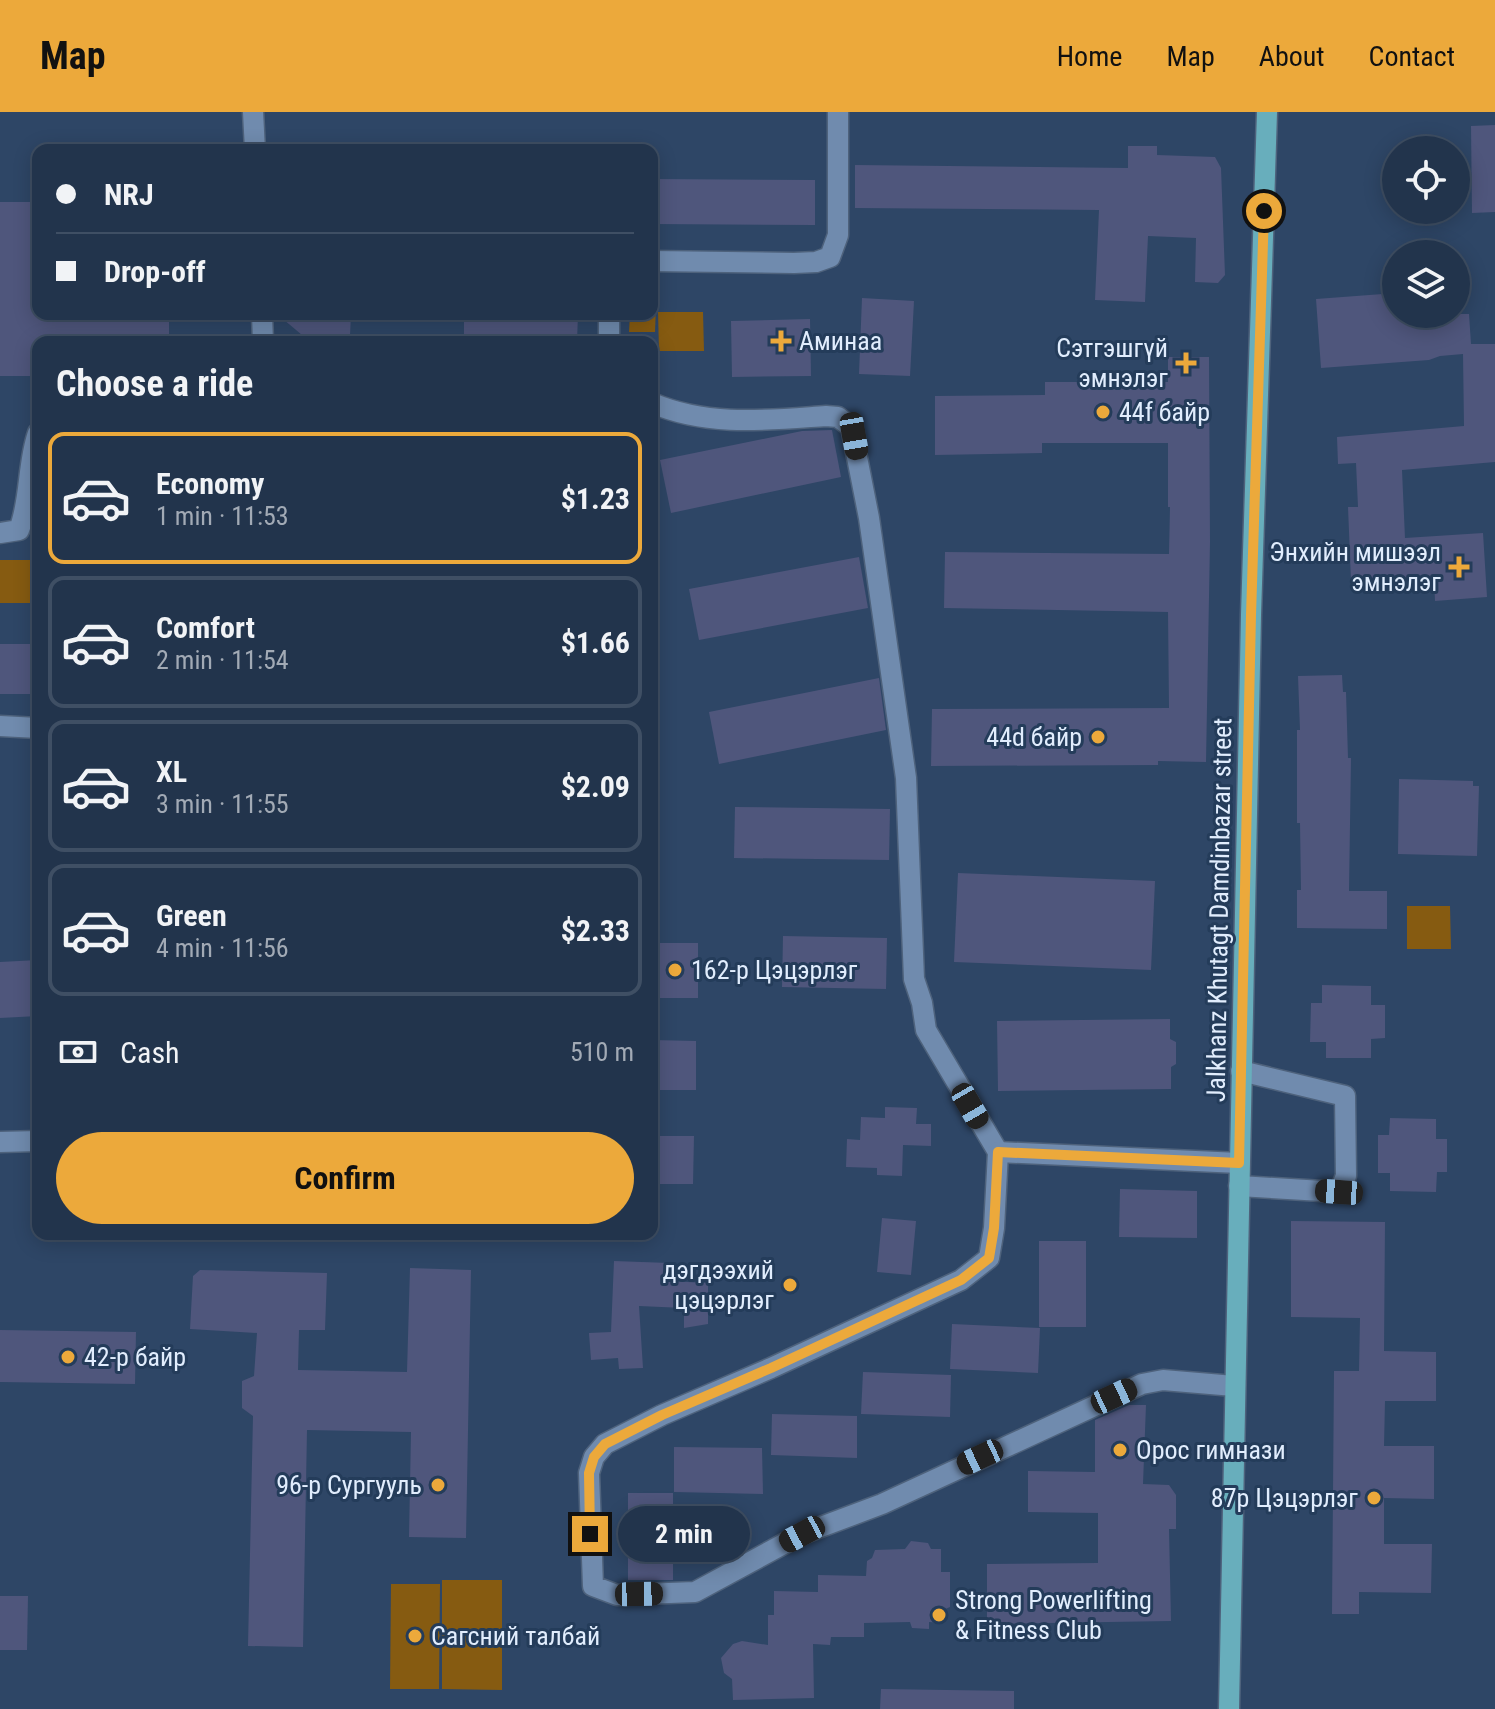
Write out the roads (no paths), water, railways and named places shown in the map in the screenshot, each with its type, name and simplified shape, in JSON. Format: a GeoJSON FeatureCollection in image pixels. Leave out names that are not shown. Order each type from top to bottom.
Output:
{"type":"FeatureCollection","features":[{"type":"Feature","properties":{"kind":"main road","name":"Jalkhanz Khutagt Damdinbazar street"},"geometry":{"type":"LineString","coordinates":[[1229,1709],[1251,615],[1267,112]]}},
{"type":"Feature","properties":{"kind":"street"},"geometry":{"type":"LineString","coordinates":[[253,112],[255,144]]}},
{"type":"Feature","properties":{"kind":"street"},"geometry":{"type":"LineString","coordinates":[[658,261],[794,263],[816,262],[830,257],[838,235],[838,112]]}},
{"type":"Feature","properties":{"kind":"street"},"geometry":{"type":"LineString","coordinates":[[658,406],[675,413],[709,420],[826,416],[838,417],[851,427],[869,518],[906,778],[914,979],[926,1030],[998,1152],[994,1228],[989,1258],[961,1280],[662,1415],[605,1444],[594,1457],[589,1473],[593,1586],[617,1595],[695,1592],[802,1534],[882,1504],[1142,1384],[1163,1380],[1234,1386]]}},
{"type":"Feature","properties":{"kind":"street"},"geometry":{"type":"LineString","coordinates":[[0,533],[19,530],[25,515],[32,456]]}},
{"type":"Feature","properties":{"kind":"street"},"geometry":{"type":"LineString","coordinates":[[0,726],[32,728]]}},
{"type":"Feature","properties":{"kind":"street"},"geometry":{"type":"LineString","coordinates":[[1239,1186],[1339,1192],[1346,1176],[1345,1096],[1241,1071]]}},
{"type":"Feature","properties":{"kind":"street"},"geometry":{"type":"LineString","coordinates":[[0,1142],[32,1141]]}},
{"type":"Feature","properties":{"kind":"street"},"geometry":{"type":"LineString","coordinates":[[998,1152],[1239,1163]]}},
{"type":"Feature","properties":{"kind":"place","name":"Аминаа"},"geometry":{"type":"Point","coordinates":[781,341]}},
{"type":"Feature","properties":{"kind":"place","name":"Сэтгэшгүй эмнэлэг"},"geometry":{"type":"Point","coordinates":[1186,363]}},
{"type":"Feature","properties":{"kind":"place","name":"44f байр"},"geometry":{"type":"Point","coordinates":[1103,412]}},
{"type":"Feature","properties":{"kind":"place","name":"Энхийн мишээл эмнэлэг"},"geometry":{"type":"Point","coordinates":[1459,567]}},
{"type":"Feature","properties":{"kind":"place","name":"44d байр"},"geometry":{"type":"Point","coordinates":[1098,737]}},
{"type":"Feature","properties":{"kind":"place","name":"162-р Цэцэрлэг"},"geometry":{"type":"Point","coordinates":[675,970]}},
{"type":"Feature","properties":{"kind":"place","name":"дэгдээхий цэцэрлэг"},"geometry":{"type":"Point","coordinates":[790,1285]}},
{"type":"Feature","properties":{"kind":"place","name":"42-p байр"},"geometry":{"type":"Point","coordinates":[68,1357]}},
{"type":"Feature","properties":{"kind":"place","name":"Орос гимнази"},"geometry":{"type":"Point","coordinates":[1120,1450]}},
{"type":"Feature","properties":{"kind":"place","name":"96-р Сургууль"},"geometry":{"type":"Point","coordinates":[438,1485]}},
{"type":"Feature","properties":{"kind":"place","name":"87р Цэцэрлэг"},"geometry":{"type":"Point","coordinates":[1374,1498]}},
{"type":"Feature","properties":{"kind":"place","name":"Strong Powerlifting & Fitness Club"},"geometry":{"type":"Point","coordinates":[939,1615]}},
{"type":"Feature","properties":{"kind":"place","name":"Сагсний талбай"},"geometry":{"type":"Point","coordinates":[415,1636]}}]}
